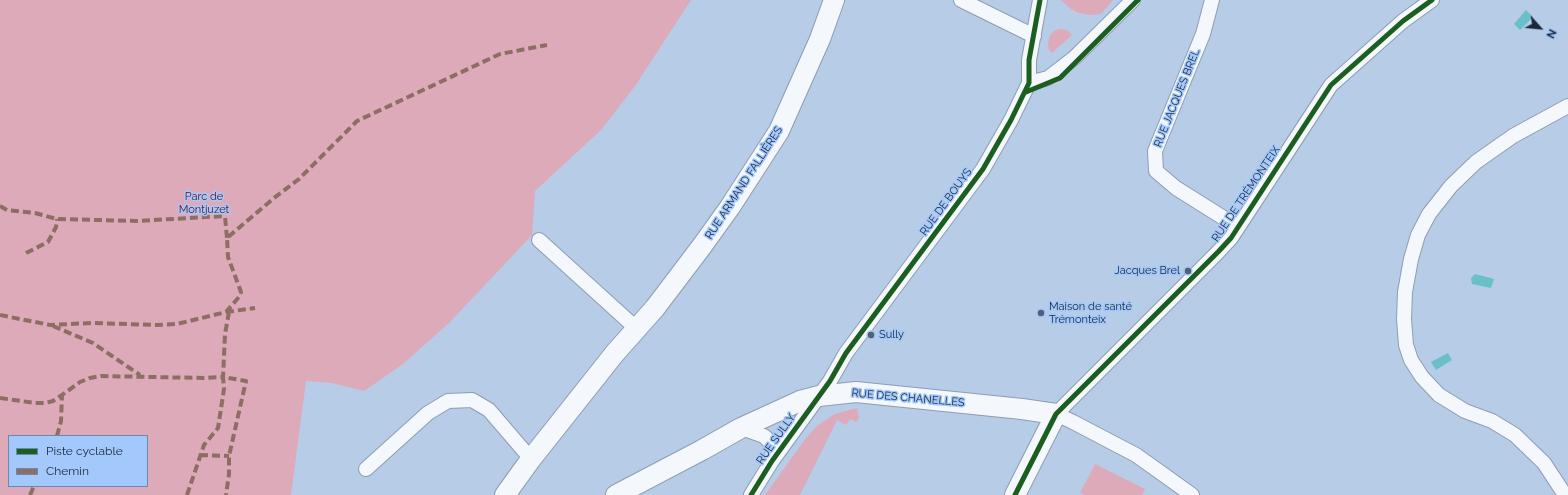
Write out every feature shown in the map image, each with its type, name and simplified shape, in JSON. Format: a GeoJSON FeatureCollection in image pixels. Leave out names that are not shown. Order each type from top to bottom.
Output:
{"type":"FeatureCollection","features":[{"type":"Feature","properties":{"kind":"street","name":"RUE ARMAND FALLIÈRES"},"geometry":{"type":"LineString","coordinates":[[505,495],[531,459],[615,353],[637,329],[702,246],[734,200],[779,131],[820,39],[834,0]]}},
{"type":"Feature","properties":{"kind":"street"},"geometry":{"type":"LineString","coordinates":[[962,0],[1034,36]]}},
{"type":"Feature","properties":{"kind":"street","name":"RUE DE BOUYS"},"geometry":{"type":"LineString","coordinates":[[819,396],[846,353],[983,169],[1011,120],[1029,83],[1030,60],[1040,0]]}},
{"type":"Feature","properties":{"kind":"street"},"geometry":{"type":"LineString","coordinates":[[1029,83],[1048,78],[1074,58],[1132,0]]}},
{"type":"Feature","properties":{"kind":"street","name":"RUE JACQUES BREL"},"geometry":{"type":"LineString","coordinates":[[1212,0],[1203,34],[1155,151],[1156,171],[1176,188],[1238,227]]}},
{"type":"Feature","properties":{"kind":"street","name":"RUE DE TRÉMONTEIX"},"geometry":{"type":"LineString","coordinates":[[1056,414],[1218,252],[1238,227],[1331,84],[1403,21],[1432,0]]}},
{"type":"Feature","properties":{"kind":"street"},"geometry":{"type":"LineString","coordinates":[[1565,495],[1544,463],[1515,435],[1492,422],[1465,411],[1439,395],[1422,377],[1411,360],[1406,345],[1404,292],[1410,259],[1418,235],[1429,214],[1451,186],[1476,162],[1513,136],[1568,106]]}},
{"type":"Feature","properties":{"kind":"street"},"geometry":{"type":"LineString","coordinates":[[539,240],[637,329]]}},
{"type":"Feature","properties":{"kind":"street","name":"RUE DES CHANELLES"},"geometry":{"type":"LineString","coordinates":[[616,495],[741,428],[800,401],[819,396],[856,392],[1022,409],[1056,414]]}},
{"type":"Feature","properties":{"kind":"street","name":"RUE SULLY"},"geometry":{"type":"LineString","coordinates":[[751,495],[772,461],[819,396]]}},
{"type":"Feature","properties":{"kind":"street"},"geometry":{"type":"LineString","coordinates":[[366,469],[428,413],[448,401],[472,400],[489,410],[531,459]]}},
{"type":"Feature","properties":{"kind":"street"},"geometry":{"type":"LineString","coordinates":[[1015,495],[1056,414],[1136,454],[1192,495]]}},
{"type":"Feature","properties":{"kind":"street"},"geometry":{"type":"LineString","coordinates":[[741,428],[764,436],[773,445],[772,461]]}},
{"type":"Feature","properties":{"kind":"green space","name":"Parc de Montjuzet"},"geometry":{"type":"Polygon","coordinates":[[[0,0],[691,0],[635,86],[601,130],[535,191],[532,235],[450,322],[403,364],[364,391],[332,383],[306,381],[291,495],[0,495],[0,0]]]}},
{"type":"Feature","properties":{"kind":"green space"},"geometry":{"type":"Polygon","coordinates":[[[1061,0],[1113,0],[1101,14],[1090,15],[1079,13],[1071,9],[1061,0]]]}},
{"type":"Feature","properties":{"kind":"green space"},"geometry":{"type":"Polygon","coordinates":[[[1060,29],[1067,30],[1072,35],[1052,53],[1049,50],[1048,43],[1050,35],[1054,31],[1060,29]]]}},
{"type":"Feature","properties":{"kind":"green space"},"geometry":{"type":"Polygon","coordinates":[[[857,408],[859,418],[856,422],[850,419],[846,425],[837,420],[800,495],[765,495],[806,438],[818,425],[835,414],[857,408]]]}},
{"type":"Feature","properties":{"kind":"green space"},"geometry":{"type":"Polygon","coordinates":[[[1095,464],[1145,489],[1142,495],[1085,495],[1080,493],[1095,464]]]}},
{"type":"Feature","properties":{"kind":"shaded area"},"geometry":{"type":"Polygon","coordinates":[[[1526,10],[1533,17],[1520,30],[1514,24],[1526,10]]]}},
{"type":"Feature","properties":{"kind":"shaded area"},"geometry":{"type":"Polygon","coordinates":[[[1475,274],[1494,279],[1491,288],[1472,284],[1471,278],[1475,274]]]}},
{"type":"Feature","properties":{"kind":"shaded area"},"geometry":{"type":"Polygon","coordinates":[[[1448,353],[1452,360],[1436,370],[1431,362],[1448,353]]]}},
{"type":"Feature","properties":{"kind":"marked path"},"geometry":{"type":"LineString","coordinates":[[0,315],[50,325],[92,323],[155,325],[177,324],[226,312],[239,297],[241,292],[228,257],[227,238],[299,179],[357,121],[500,54],[547,45]]}},
{"type":"Feature","properties":{"kind":"marked path"},"geometry":{"type":"LineString","coordinates":[[0,206],[7,210],[35,213],[57,219],[137,221],[225,216]]}},
{"type":"Feature","properties":{"kind":"marked path"},"geometry":{"type":"LineString","coordinates":[[224,206],[227,238]]}},
{"type":"Feature","properties":{"kind":"marked path"},"geometry":{"type":"LineString","coordinates":[[26,253],[48,242],[56,227],[57,219]]}},
{"type":"Feature","properties":{"kind":"marked path"},"geometry":{"type":"LineString","coordinates":[[226,312],[255,308]]}},
{"type":"Feature","properties":{"kind":"marked path"},"geometry":{"type":"LineString","coordinates":[[0,398],[45,403],[53,401],[80,382],[101,376],[223,377],[225,334],[229,312]]}},
{"type":"Feature","properties":{"kind":"marked path"},"geometry":{"type":"LineString","coordinates":[[53,326],[93,343],[140,375]]}},
{"type":"Feature","properties":{"kind":"marked path"},"geometry":{"type":"LineString","coordinates":[[187,495],[204,445],[218,428],[224,389],[223,377],[246,381],[229,456],[229,474],[226,495]]}},
{"type":"Feature","properties":{"kind":"marked path"},"geometry":{"type":"LineString","coordinates":[[57,435],[61,421],[62,395]]}},
{"type":"Feature","properties":{"kind":"marked path"},"geometry":{"type":"LineString","coordinates":[[200,455],[229,456]]}},
{"type":"Feature","properties":{"kind":"marked path"},"geometry":{"type":"LineString","coordinates":[[30,495],[34,487]]}},
{"type":"Feature","properties":{"kind":"cycle path"},"geometry":{"type":"LineString","coordinates":[[751,495],[772,461],[830,381],[846,353],[983,169],[1011,120],[1029,83],[1029,60],[1040,0]]}},
{"type":"Feature","properties":{"kind":"cycle path"},"geometry":{"type":"LineString","coordinates":[[1026,92],[1060,78],[1138,0]]}},
{"type":"Feature","properties":{"kind":"cycle path"},"geometry":{"type":"LineString","coordinates":[[1015,495],[1056,414],[1231,238],[1331,85],[1403,21],[1432,0]]}},
{"type":"Feature","properties":{"kind":"place","name":"Jacques Brel"},"geometry":{"type":"Point","coordinates":[1188,271]}},
{"type":"Feature","properties":{"kind":"place","name":"Maison de santé Trémonteix"},"geometry":{"type":"Point","coordinates":[1041,313]}},
{"type":"Feature","properties":{"kind":"place","name":"Sully"},"geometry":{"type":"Point","coordinates":[871,335]}}]}
